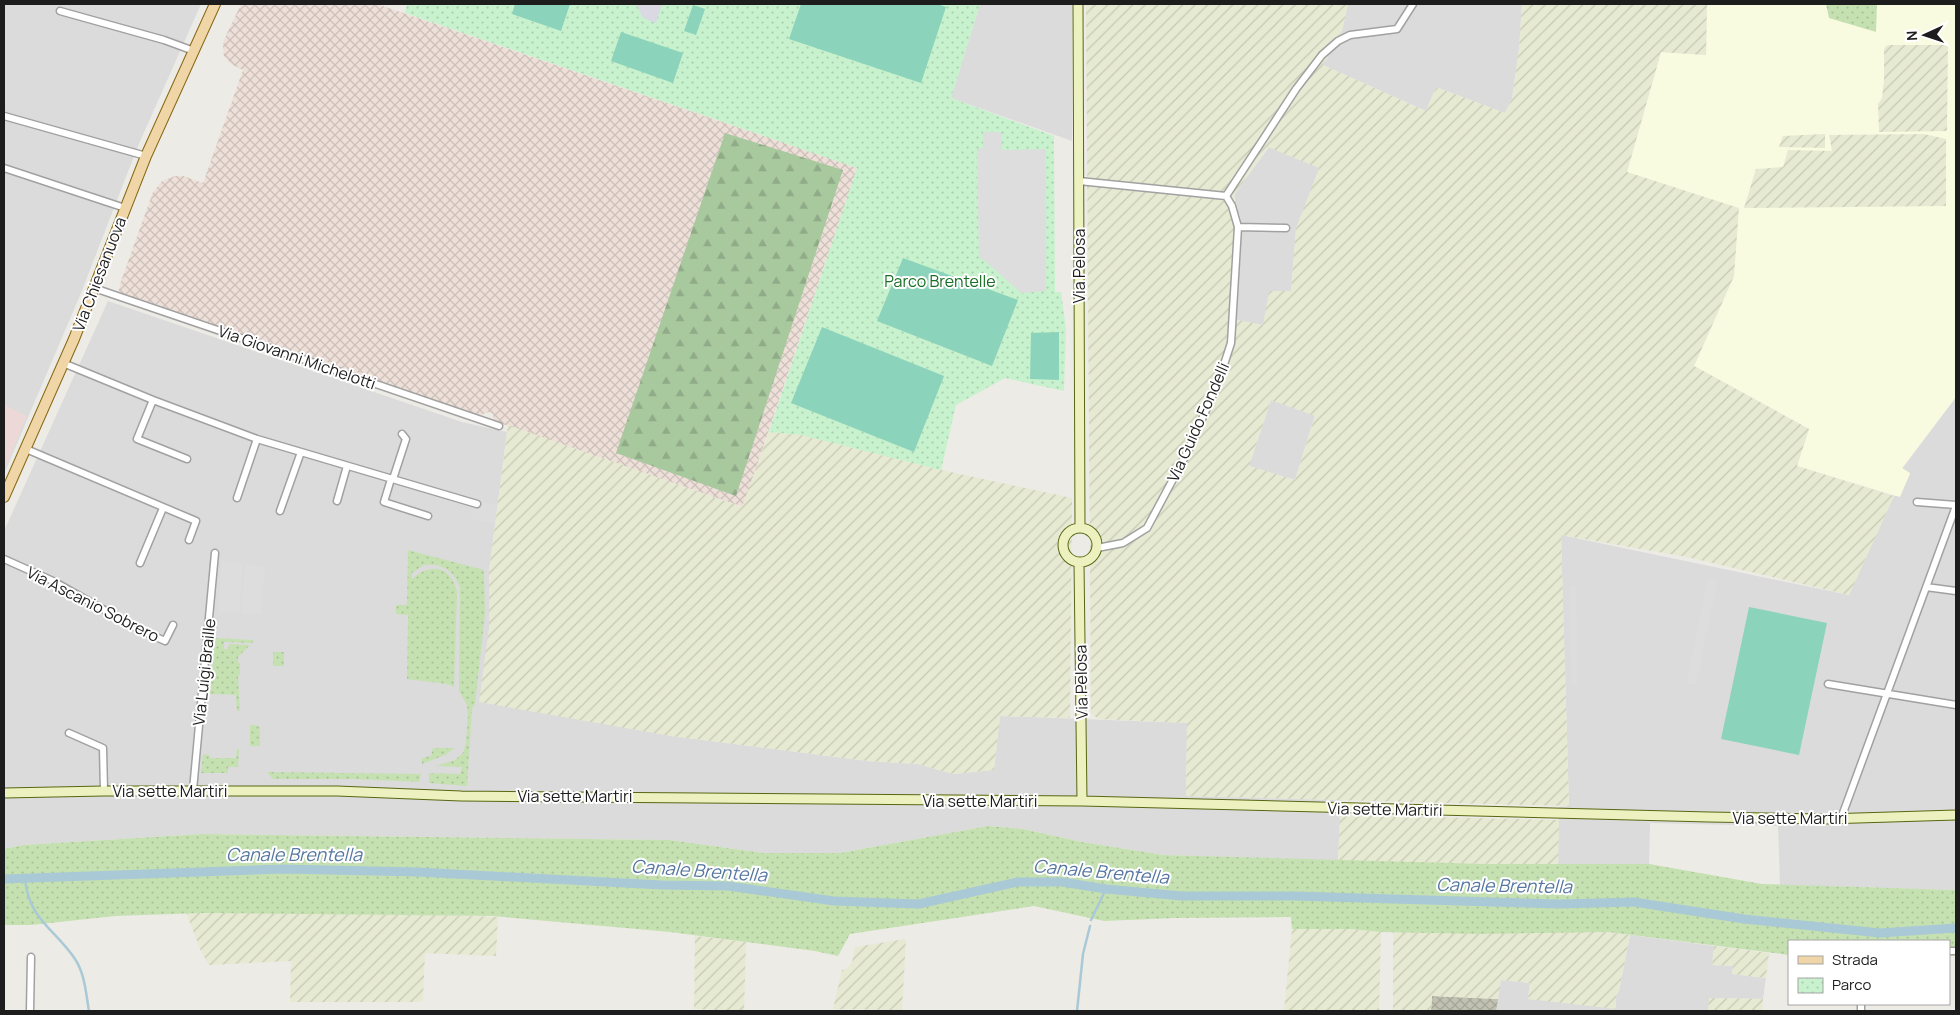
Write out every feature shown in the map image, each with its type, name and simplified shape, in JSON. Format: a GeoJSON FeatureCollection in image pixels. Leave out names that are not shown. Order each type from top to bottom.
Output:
{"type":"FeatureCollection","features":[{"type":"Feature","properties":{"kind":"main road","name":"Via Chiesanuova"},"geometry":{"type":"LineString","coordinates":[[4,497],[63,363],[146,156],[215,4]]}},
{"type":"Feature","properties":{"kind":"main road","name":"Via Pelosa"},"geometry":{"type":"LineString","coordinates":[[1078,4],[1080,528]]}},
{"type":"Feature","properties":{"kind":"main road"},"geometry":{"type":"LineString","coordinates":[[1080,528],[1089,530],[1096,538],[1097,548],[1095,555],[1090,560],[1079,562],[1069,559],[1063,546],[1064,538],[1069,532],[1080,528]]}},
{"type":"Feature","properties":{"kind":"main road","name":"Via Pelosa"},"geometry":{"type":"LineString","coordinates":[[1079,562],[1082,801]]}},
{"type":"Feature","properties":{"kind":"main road","name":"Via sette Martiri"},"geometry":{"type":"LineString","coordinates":[[4,793],[337,790],[461,796],[1082,801],[1709,817],[1844,818],[1956,815]]}},
{"type":"Feature","properties":{"kind":"street"},"geometry":{"type":"LineString","coordinates":[[1079,181],[1226,196],[1296,89],[1322,55],[1338,41],[1350,35],[1397,28],[1413,4]]}},
{"type":"Feature","properties":{"kind":"street"},"geometry":{"type":"LineString","coordinates":[[60,10],[164,40],[194,51]]}},
{"type":"Feature","properties":{"kind":"street"},"geometry":{"type":"LineString","coordinates":[[4,116],[146,156]]}},
{"type":"Feature","properties":{"kind":"street"},"geometry":{"type":"LineString","coordinates":[[4,168],[125,208]]}},
{"type":"Feature","properties":{"kind":"street","name":"Via Guido Fondelli"},"geometry":{"type":"LineString","coordinates":[[1097,548],[1123,543],[1147,528],[1187,453],[1218,383],[1231,342],[1238,228],[1232,206],[1226,196]]}},
{"type":"Feature","properties":{"kind":"street"},"geometry":{"type":"LineString","coordinates":[[1238,228],[1286,228]]}},
{"type":"Feature","properties":{"kind":"street","name":"Via Giovanni Michelotti"},"geometry":{"type":"LineString","coordinates":[[94,288],[499,426]]}},
{"type":"Feature","properties":{"kind":"street"},"geometry":{"type":"LineString","coordinates":[[63,363],[153,400],[257,439],[477,504]]}},
{"type":"Feature","properties":{"kind":"street"},"geometry":{"type":"LineString","coordinates":[[153,400],[137,439],[187,459]]}},
{"type":"Feature","properties":{"kind":"street"},"geometry":{"type":"LineString","coordinates":[[402,434],[406,440],[384,502],[428,516]]}},
{"type":"Feature","properties":{"kind":"street"},"geometry":{"type":"LineString","coordinates":[[237,498],[257,439]]}},
{"type":"Feature","properties":{"kind":"street"},"geometry":{"type":"LineString","coordinates":[[26,449],[196,521],[189,540]]}},
{"type":"Feature","properties":{"kind":"street"},"geometry":{"type":"LineString","coordinates":[[280,511],[300,452]]}},
{"type":"Feature","properties":{"kind":"street"},"geometry":{"type":"LineString","coordinates":[[337,501],[347,466]]}},
{"type":"Feature","properties":{"kind":"street"},"geometry":{"type":"LineString","coordinates":[[1844,818],[1843,813],[1956,505],[1917,502]]}},
{"type":"Feature","properties":{"kind":"street"},"geometry":{"type":"LineString","coordinates":[[140,563],[163,508]]}},
{"type":"Feature","properties":{"kind":"street","name":"Via Luigi Braille"},"geometry":{"type":"LineString","coordinates":[[193,790],[215,553]]}},
{"type":"Feature","properties":{"kind":"street","name":"Via Ascanio Sobrero"},"geometry":{"type":"LineString","coordinates":[[4,559],[53,581],[138,629],[165,641],[173,625]]}},
{"type":"Feature","properties":{"kind":"street"},"geometry":{"type":"LineString","coordinates":[[1926,587],[1956,591]]}},
{"type":"Feature","properties":{"kind":"street"},"geometry":{"type":"LineString","coordinates":[[1828,684],[1956,705]]}},
{"type":"Feature","properties":{"kind":"street"},"geometry":{"type":"LineString","coordinates":[[69,733],[104,748],[104,791]]}},
{"type":"Feature","properties":{"kind":"street"},"geometry":{"type":"LineString","coordinates":[[30,957],[30,1011]]}},
{"type":"Feature","properties":{"kind":"shaded area"},"geometry":{"type":"Polygon","coordinates":[[[4,4],[201,4],[138,146],[81,293],[4,474],[4,4]]]}},
{"type":"Feature","properties":{"kind":"shaded area"},"geometry":{"type":"Polygon","coordinates":[[[241,4],[377,4],[857,168],[743,507],[494,421],[493,414],[488,412],[479,416],[125,295],[119,291],[153,192],[162,181],[175,176],[183,176],[203,183],[243,70],[231,64],[224,56],[223,48],[224,40],[241,4]]]}},
{"type":"Feature","properties":{"kind":"shaded area"},"geometry":{"type":"Polygon","coordinates":[[[636,4],[662,4],[656,23],[643,18],[636,4]]]}},
{"type":"Feature","properties":{"kind":"shaded area"},"geometry":{"type":"Polygon","coordinates":[[[980,4],[1072,4],[1072,141],[951,98],[980,4]]]}},
{"type":"Feature","properties":{"kind":"shaded area"},"geometry":{"type":"Polygon","coordinates":[[[1086,4],[1348,4],[1342,31],[1323,65],[1426,111],[1436,87],[1505,113],[1512,99],[1519,49],[1522,4],[1707,4],[1706,55],[1661,52],[1627,172],[1739,208],[1734,276],[1694,366],[1809,429],[1797,466],[1894,496],[1849,595],[1687,557],[1561,535],[1569,806],[1186,796],[1187,723],[1098,719],[1091,713],[1086,4]],[[1268,147],[1234,195],[1242,224],[1233,319],[1263,325],[1269,291],[1291,291],[1296,229],[1319,168],[1268,147]],[[1271,400],[1249,466],[1295,480],[1315,416],[1271,400]]]}},
{"type":"Feature","properties":{"kind":"shaded area"},"geometry":{"type":"Polygon","coordinates":[[[1348,4],[1522,4],[1519,49],[1512,99],[1505,113],[1436,87],[1426,111],[1323,65],[1342,31],[1348,4]]]}},
{"type":"Feature","properties":{"kind":"shaded area"},"geometry":{"type":"Polygon","coordinates":[[[1707,4],[1956,4],[1956,397],[1902,468],[1910,473],[1900,497],[1797,466],[1809,429],[1694,366],[1734,276],[1627,172],[1661,52],[1706,55],[1707,4]]]}},
{"type":"Feature","properties":{"kind":"shaded area"},"geometry":{"type":"Polygon","coordinates":[[[1889,45],[1948,45],[1947,131],[1879,132],[1878,104],[1882,98],[1884,80],[1884,50],[1889,45]]]}},
{"type":"Feature","properties":{"kind":"shaded area"},"geometry":{"type":"Polygon","coordinates":[[[983,132],[1001,132],[1002,150],[1046,149],[1046,291],[1021,293],[984,260],[979,258],[977,149],[983,148],[983,132]]]}},
{"type":"Feature","properties":{"kind":"shaded area"},"geometry":{"type":"Polygon","coordinates":[[[1825,134],[1825,148],[1779,147],[1783,136],[1825,134]]]}},
{"type":"Feature","properties":{"kind":"shaded area"},"geometry":{"type":"Polygon","coordinates":[[[1924,134],[1946,139],[1946,206],[1744,208],[1756,169],[1783,167],[1788,150],[1832,151],[1829,135],[1924,134]]]}},
{"type":"Feature","properties":{"kind":"shaded area"},"geometry":{"type":"Polygon","coordinates":[[[1269,147],[1320,168],[1296,229],[1291,292],[1263,325],[1233,320],[1242,224],[1234,195],[1269,147]]]}},
{"type":"Feature","properties":{"kind":"shaded area"},"geometry":{"type":"Polygon","coordinates":[[[108,301],[462,422],[507,432],[489,571],[489,627],[671,736],[867,761],[918,764],[953,774],[994,770],[1000,716],[1187,723],[1186,796],[1341,800],[1338,861],[1164,855],[1082,842],[1023,829],[988,826],[840,853],[764,853],[670,840],[202,834],[23,845],[4,849],[4,531],[108,301]]]}},
{"type":"Feature","properties":{"kind":"shaded area"},"geometry":{"type":"Polygon","coordinates":[[[1956,397],[1956,890],[1780,885],[1778,826],[1650,823],[1649,864],[1558,865],[1559,807],[1569,806],[1561,535],[1849,595],[1894,496],[1900,496],[1910,474],[1902,469],[1956,397]]]}},
{"type":"Feature","properties":{"kind":"shaded area"},"geometry":{"type":"Polygon","coordinates":[[[1271,400],[1315,415],[1295,480],[1249,466],[1271,400]]]}},
{"type":"Feature","properties":{"kind":"shaded area"},"geometry":{"type":"Polygon","coordinates":[[[4,405],[27,416],[4,470],[4,405]]]}},
{"type":"Feature","properties":{"kind":"shaded area"},"geometry":{"type":"Polygon","coordinates":[[[508,425],[742,507],[769,432],[801,435],[941,470],[1072,498],[1070,718],[1000,716],[994,770],[953,774],[918,764],[867,761],[671,736],[479,702],[489,628],[489,571],[508,425]]]}},
{"type":"Feature","properties":{"kind":"shaded area"},"geometry":{"type":"Polygon","coordinates":[[[475,500],[497,506],[494,524],[470,518],[475,500]]]}},
{"type":"Feature","properties":{"kind":"shaded area"},"geometry":{"type":"Polygon","coordinates":[[[222,560],[243,563],[239,613],[218,612],[222,560]]]}},
{"type":"Feature","properties":{"kind":"shaded area"},"geometry":{"type":"Polygon","coordinates":[[[245,564],[265,567],[261,614],[241,613],[245,564]]]}},
{"type":"Feature","properties":{"kind":"shaded area"},"geometry":{"type":"Polygon","coordinates":[[[1708,578],[1718,580],[1696,685],[1686,683],[1708,578]]]}},
{"type":"Feature","properties":{"kind":"shaded area"},"geometry":{"type":"Polygon","coordinates":[[[1569,587],[1576,587],[1578,686],[1572,686],[1569,587]]]}},
{"type":"Feature","properties":{"kind":"shaded area"},"geometry":{"type":"Polygon","coordinates":[[[1340,815],[1559,820],[1558,865],[1338,861],[1340,815]]]}},
{"type":"Feature","properties":{"kind":"shaded area"},"geometry":{"type":"Polygon","coordinates":[[[186,913],[365,913],[498,917],[496,956],[425,953],[423,1000],[419,1002],[290,1002],[291,961],[209,965],[201,951],[186,913]]]}},
{"type":"Feature","properties":{"kind":"shaded area"},"geometry":{"type":"Polygon","coordinates":[[[1292,929],[1351,929],[1381,932],[1379,1011],[1284,1011],[1292,929]]]}},
{"type":"Feature","properties":{"kind":"shaded area"},"geometry":{"type":"Polygon","coordinates":[[[1393,932],[1608,932],[1630,935],[1619,991],[1616,996],[1616,1009],[1528,999],[1530,983],[1501,980],[1498,999],[1432,996],[1431,1011],[1393,1011],[1393,932]]]}},
{"type":"Feature","properties":{"kind":"shaded area"},"geometry":{"type":"Polygon","coordinates":[[[1630,935],[1714,946],[1712,965],[1733,966],[1732,974],[1766,978],[1763,999],[1710,998],[1708,1011],[1496,1011],[1500,980],[1530,983],[1528,999],[1565,1002],[1616,996],[1619,991],[1630,935]]]}},
{"type":"Feature","properties":{"kind":"shaded area"},"geometry":{"type":"Polygon","coordinates":[[[695,936],[746,942],[744,1011],[694,1009],[695,936]]]}},
{"type":"Feature","properties":{"kind":"shaded area"},"geometry":{"type":"Polygon","coordinates":[[[906,939],[902,1010],[833,1009],[842,970],[847,969],[852,962],[855,947],[906,939]]]}},
{"type":"Feature","properties":{"kind":"shaded area"},"geometry":{"type":"Polygon","coordinates":[[[1714,946],[1769,953],[1766,978],[1732,974],[1733,966],[1712,965],[1714,946]]]}},
{"type":"Feature","properties":{"kind":"shaded area"},"geometry":{"type":"Polygon","coordinates":[[[1432,996],[1498,999],[1496,1011],[1431,1011],[1432,996]]]}},
{"type":"Feature","properties":{"kind":"shaded area"},"geometry":{"type":"Polygon","coordinates":[[[1709,998],[1763,999],[1762,1011],[1708,1011],[1709,998]]]}},
{"type":"Feature","properties":{"kind":"green space","name":"Parco Brentelle"},"geometry":{"type":"Polygon","coordinates":[[[407,4],[980,4],[951,98],[1054,136],[1055,292],[1061,292],[1066,329],[1064,391],[1005,378],[956,405],[941,470],[801,435],[769,432],[857,168],[405,13],[407,4]]]}},
{"type":"Feature","properties":{"kind":"green space"},"geometry":{"type":"Polygon","coordinates":[[[515,4],[570,4],[561,31],[512,14],[515,4]]]}},
{"type":"Feature","properties":{"kind":"green space"},"geometry":{"type":"Polygon","coordinates":[[[801,4],[937,4],[946,7],[921,83],[789,39],[801,4]]]}},
{"type":"Feature","properties":{"kind":"green space"},"geometry":{"type":"Polygon","coordinates":[[[1826,4],[1877,4],[1876,32],[1829,18],[1826,4]]]}},
{"type":"Feature","properties":{"kind":"green space"},"geometry":{"type":"Polygon","coordinates":[[[693,5],[705,9],[696,35],[684,31],[693,5]]]}},
{"type":"Feature","properties":{"kind":"green space"},"geometry":{"type":"Polygon","coordinates":[[[621,32],[683,53],[673,83],[611,61],[621,32]]]}},
{"type":"Feature","properties":{"kind":"green space"},"geometry":{"type":"Polygon","coordinates":[[[725,133],[843,170],[736,496],[616,453],[725,133]]]}},
{"type":"Feature","properties":{"kind":"green space"},"geometry":{"type":"Polygon","coordinates":[[[903,258],[1018,300],[992,366],[877,321],[903,258]]]}},
{"type":"Feature","properties":{"kind":"green space"},"geometry":{"type":"Polygon","coordinates":[[[822,327],[944,376],[914,452],[791,403],[822,327]]]}},
{"type":"Feature","properties":{"kind":"green space"},"geometry":{"type":"Polygon","coordinates":[[[1059,332],[1059,380],[1030,379],[1031,333],[1059,332]]]}},
{"type":"Feature","properties":{"kind":"green space"},"geometry":{"type":"Polygon","coordinates":[[[408,550],[484,570],[485,614],[475,704],[472,709],[467,786],[429,783],[429,773],[460,774],[462,767],[436,766],[455,760],[463,753],[466,743],[467,705],[459,691],[460,588],[451,572],[436,565],[424,565],[412,573],[412,579],[426,570],[439,569],[450,576],[454,582],[457,591],[454,687],[447,684],[407,679],[408,615],[396,614],[396,605],[407,605],[408,550]]]}},
{"type":"Feature","properties":{"kind":"green space"},"geometry":{"type":"Polygon","coordinates":[[[1749,607],[1827,623],[1799,755],[1721,739],[1749,607]]]}},
{"type":"Feature","properties":{"kind":"green space"},"geometry":{"type":"Polygon","coordinates":[[[215,638],[254,640],[252,643],[224,642],[224,649],[228,649],[229,644],[250,645],[238,657],[240,664],[240,674],[238,677],[240,711],[237,711],[236,695],[210,694],[215,638]]]}},
{"type":"Feature","properties":{"kind":"green space"},"geometry":{"type":"Polygon","coordinates":[[[273,652],[284,652],[284,666],[273,666],[273,652]]]}},
{"type":"Feature","properties":{"kind":"green space"},"geometry":{"type":"Polygon","coordinates":[[[250,725],[260,726],[260,746],[250,746],[250,725]]]}},
{"type":"Feature","properties":{"kind":"green space"},"geometry":{"type":"Polygon","coordinates":[[[433,748],[455,748],[445,755],[422,764],[422,758],[431,756],[433,748]]]}},
{"type":"Feature","properties":{"kind":"green space"},"geometry":{"type":"Polygon","coordinates":[[[237,749],[239,749],[238,767],[228,767],[228,773],[201,773],[203,754],[209,755],[210,758],[236,758],[237,749]]]}},
{"type":"Feature","properties":{"kind":"green space"},"geometry":{"type":"Polygon","coordinates":[[[267,772],[421,774],[419,782],[352,779],[273,779],[267,772]]]}},
{"type":"Feature","properties":{"kind":"green space"},"geometry":{"type":"Polygon","coordinates":[[[988,826],[1023,829],[1082,842],[1164,855],[1487,864],[1649,864],[1762,884],[1956,890],[1956,956],[1950,956],[1950,940],[1788,940],[1788,955],[1608,932],[1480,934],[1381,932],[1351,929],[1292,929],[1291,917],[1104,921],[1034,906],[850,934],[838,956],[815,951],[670,932],[492,916],[201,913],[115,916],[31,925],[4,925],[4,849],[23,845],[202,834],[670,840],[764,853],[840,853],[988,826]]]}},
{"type":"Feature","properties":{"kind":"waterway","name":"Canale Brentella"},"geometry":{"type":"LineString","coordinates":[[4,879],[283,869],[418,872],[662,885],[728,886],[834,901],[919,904],[1018,882],[1062,882],[1106,889],[1182,896],[1294,896],[1559,904],[1634,902],[1744,919],[1880,933],[1956,928]]}},
{"type":"Feature","properties":{"kind":"waterway"},"geometry":{"type":"LineString","coordinates":[[25,878],[27,892],[37,914],[75,959],[81,971],[89,1011]]}},
{"type":"Feature","properties":{"kind":"waterway"},"geometry":{"type":"LineString","coordinates":[[1091,920],[1106,889]]}},
{"type":"Feature","properties":{"kind":"waterway"},"geometry":{"type":"LineString","coordinates":[[1077,1011],[1083,954],[1090,926]]}}]}
